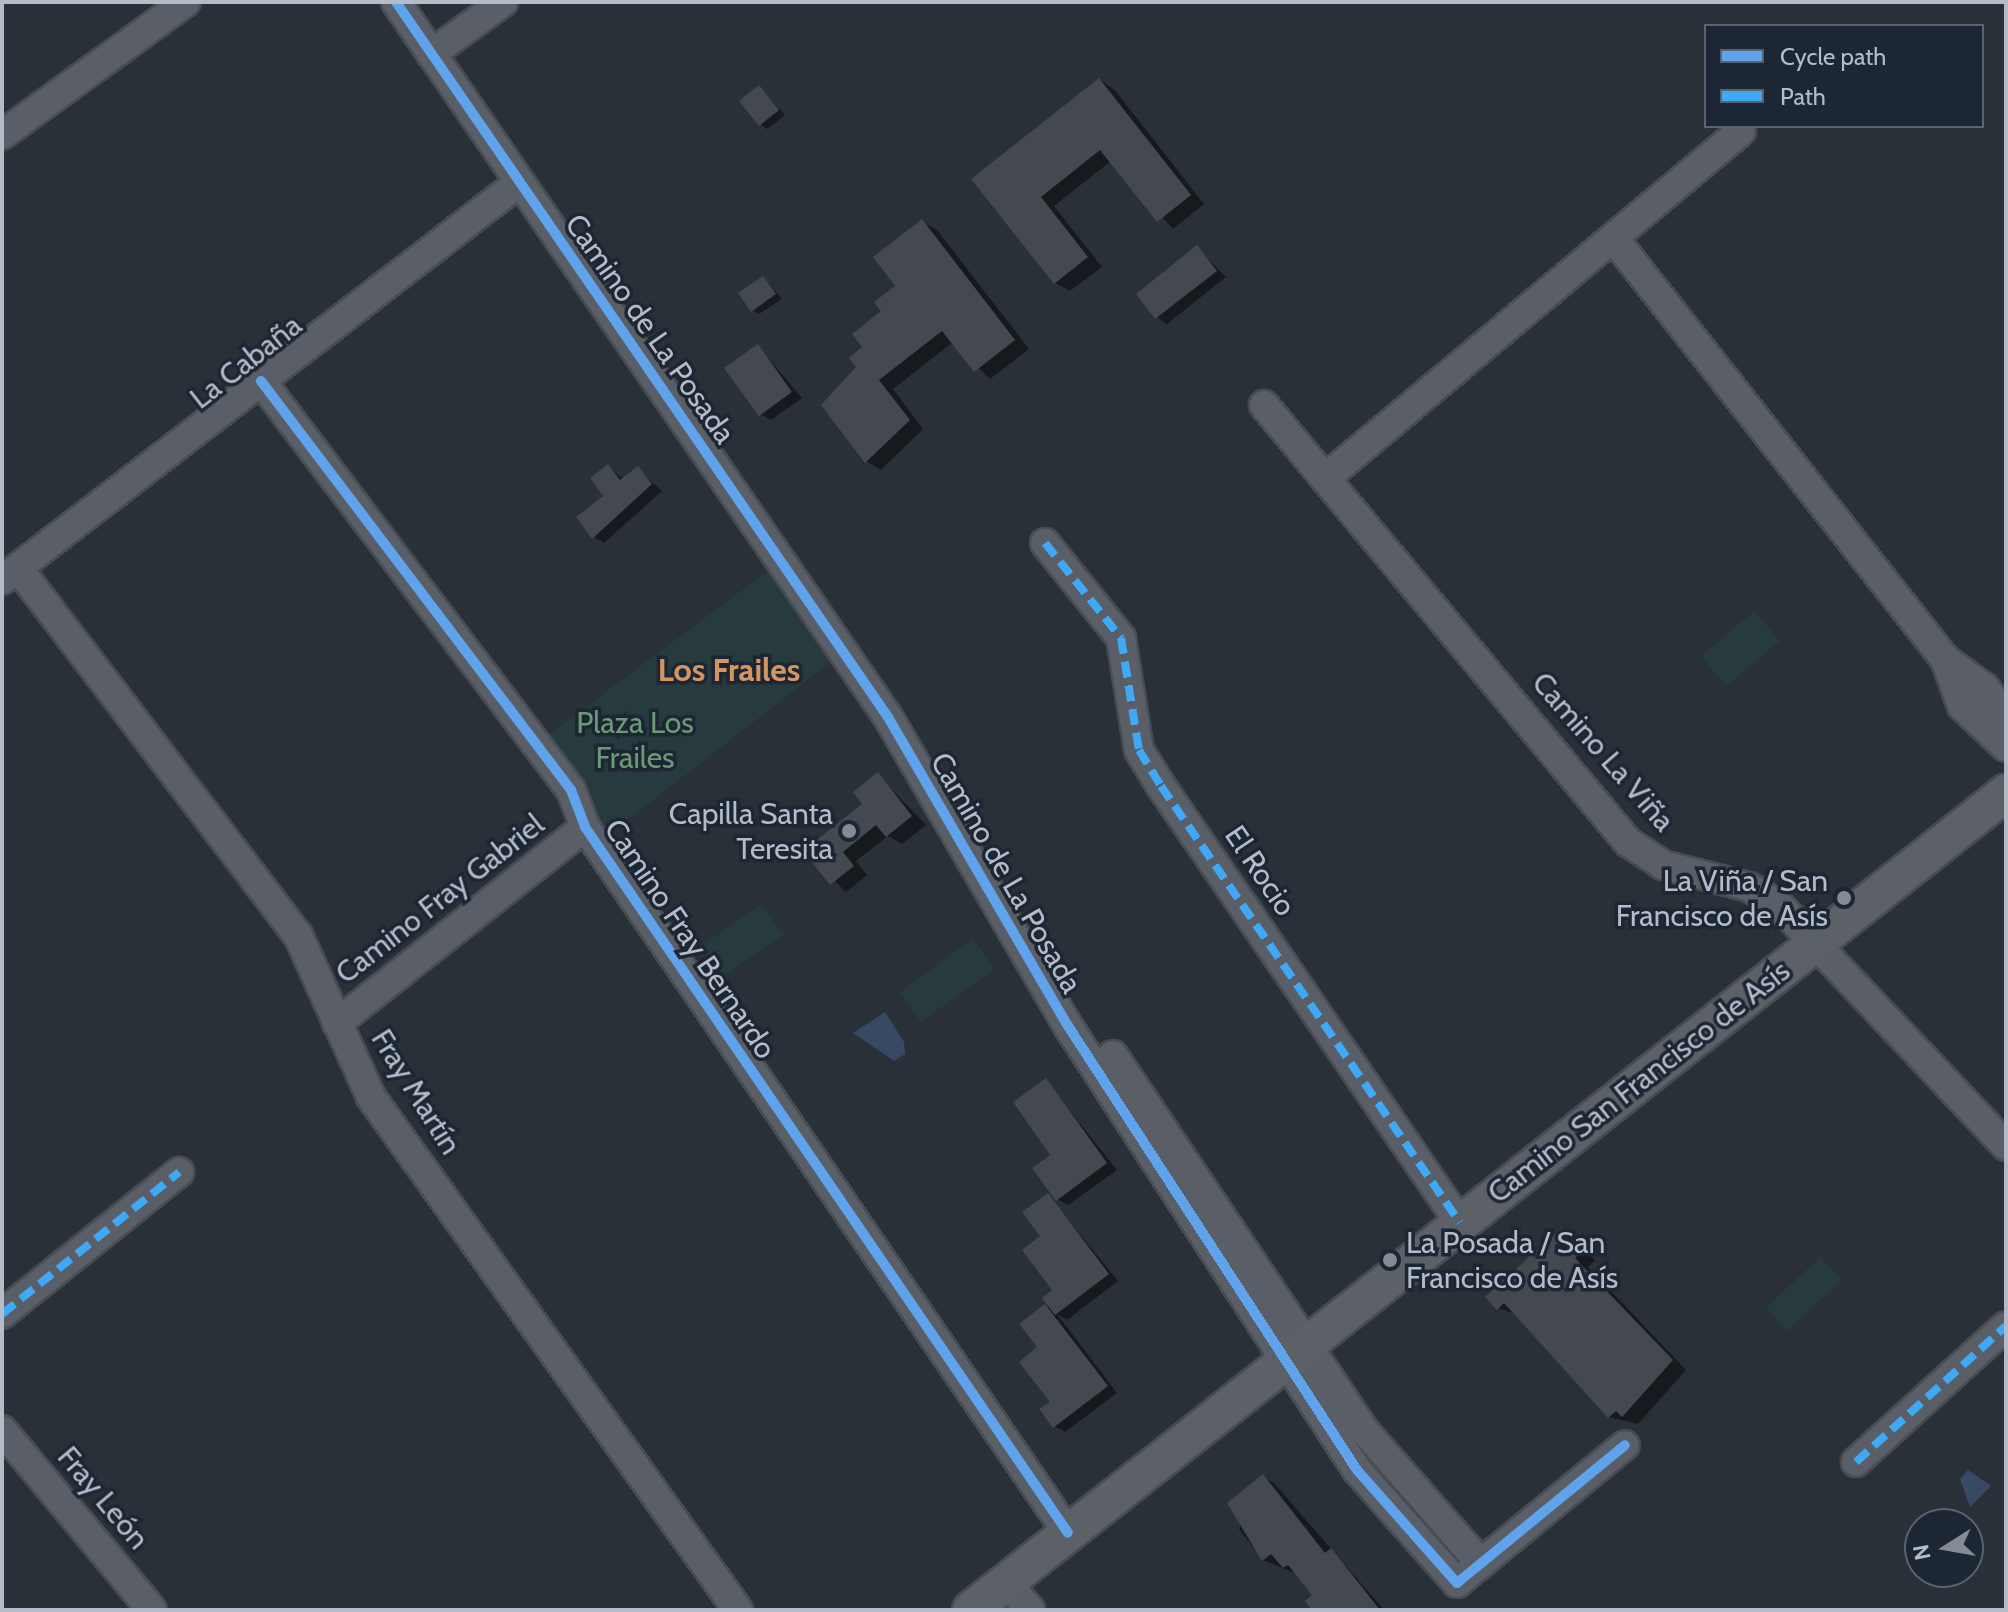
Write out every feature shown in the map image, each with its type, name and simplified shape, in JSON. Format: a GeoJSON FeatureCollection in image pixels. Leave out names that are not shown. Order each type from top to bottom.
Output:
{"type":"FeatureCollection","features":[{"type":"Feature","properties":{"kind":"main road","name":"Camino San Francisco de Asís"},"geometry":{"type":"LineString","coordinates":[[971,1610],[2006,793]]}},
{"type":"Feature","properties":{"kind":"street"},"geometry":{"type":"LineString","coordinates":[[2,135],[186,2]]}},
{"type":"Feature","properties":{"kind":"street","name":"Camino de La Posada"},"geometry":{"type":"LineString","coordinates":[[396,2],[888,717],[1046,991],[1122,1066],[1232,1252],[1296,1352],[1357,1470],[1457,1583],[1625,1445]]}},
{"type":"Feature","properties":{"kind":"street"},"geometry":{"type":"LineString","coordinates":[[431,54],[503,2]]}},
{"type":"Feature","properties":{"kind":"street"},"geometry":{"type":"LineString","coordinates":[[1328,476],[1615,240],[1741,131]]}},
{"type":"Feature","properties":{"kind":"street","name":"La Cabaña"},"geometry":{"type":"LineString","coordinates":[[10,574],[520,182]]}},
{"type":"Feature","properties":{"kind":"street"},"geometry":{"type":"LineString","coordinates":[[1615,240],[1945,659],[1985,688],[2006,718]]}},
{"type":"Feature","properties":{"kind":"street","name":"Camino Fray Bernardo"},"geometry":{"type":"LineString","coordinates":[[261,381],[571,790],[585,827],[1068,1533]]}},
{"type":"Feature","properties":{"kind":"street","name":"Camino La Viña"},"geometry":{"type":"LineString","coordinates":[[1264,405],[1328,476],[1628,842],[1663,865],[1764,894],[2006,1146]]}},
{"type":"Feature","properties":{"kind":"street","name":"El Rocio"},"geometry":{"type":"LineString","coordinates":[[1045,543],[1121,638],[1139,750],[1460,1223]]}},
{"type":"Feature","properties":{"kind":"street","name":"Fray Martín"},"geometry":{"type":"LineString","coordinates":[[10,574],[298,935],[371,1097],[738,1610]]}},
{"type":"Feature","properties":{"kind":"street"},"geometry":{"type":"LineString","coordinates":[[1945,659],[1962,706],[2006,747]]}},
{"type":"Feature","properties":{"kind":"street","name":"Camino Fray Gabriel"},"geometry":{"type":"LineString","coordinates":[[337,1023],[585,827]]}},
{"type":"Feature","properties":{"kind":"street"},"geometry":{"type":"LineString","coordinates":[[2,1314],[179,1172]]}},
{"type":"Feature","properties":{"kind":"street"},"geometry":{"type":"LineString","coordinates":[[1856,1462],[2006,1326]]}},
{"type":"Feature","properties":{"kind":"street","name":"Camino de La Posada"},"geometry":{"type":"LineString","coordinates":[[1296,1352],[1407,1487],[1481,1564]]}},
{"type":"Feature","properties":{"kind":"street","name":"Fray León"},"geometry":{"type":"LineString","coordinates":[[2,1430],[152,1610]]}},
{"type":"Feature","properties":{"kind":"street"},"geometry":{"type":"LineString","coordinates":[[1006,1582],[1030,1610]]}},
{"type":"Feature","properties":{"kind":"green space","name":"Plaza Los Frailes"},"geometry":{"type":"Polygon","coordinates":[[[769,570],[832,661],[607,836],[540,741],[769,570]]]}},
{"type":"Feature","properties":{"kind":"green space"},"geometry":{"type":"Polygon","coordinates":[[[1754,611],[1780,641],[1726,686],[1701,656],[1754,611]]]}},
{"type":"Feature","properties":{"kind":"green space"},"geometry":{"type":"Polygon","coordinates":[[[762,904],[783,935],[722,977],[701,946],[762,904]]]}},
{"type":"Feature","properties":{"kind":"green space"},"geometry":{"type":"Polygon","coordinates":[[[973,938],[995,969],[921,1022],[900,992],[973,938]]]}},
{"type":"Feature","properties":{"kind":"green space"},"geometry":{"type":"Polygon","coordinates":[[[1820,1257],[1842,1280],[1787,1331],[1766,1308],[1820,1257]]]}},
{"type":"Feature","properties":{"kind":"water"},"geometry":{"type":"Polygon","coordinates":[[[885,1012],[904,1042],[905,1054],[894,1061],[853,1033],[885,1012]]]}},
{"type":"Feature","properties":{"kind":"water"},"geometry":{"type":"Polygon","coordinates":[[[1968,1470],[1991,1486],[1970,1507],[1960,1479],[1968,1470]]]}},
{"type":"Feature","properties":{"kind":"building"},"geometry":{"type":"Polygon","coordinates":[[[1099,78],[1191,195],[1157,222],[1100,150],[1041,197],[1088,257],[1054,284],[971,179],[1099,78]]]}},
{"type":"Feature","properties":{"kind":"building"},"geometry":{"type":"Polygon","coordinates":[[[759,85],[779,110],[759,126],[739,101],[759,85]]]}},
{"type":"Feature","properties":{"kind":"building"},"geometry":{"type":"Polygon","coordinates":[[[922,219],[1015,340],[974,372],[942,331],[879,380],[910,420],[865,463],[821,405],[856,367],[849,358],[862,347],[852,334],[881,311],[874,302],[895,286],[873,257],[922,219]]]}},
{"type":"Feature","properties":{"kind":"building"},"geometry":{"type":"Polygon","coordinates":[[[1197,245],[1217,271],[1155,319],[1136,294],[1197,245]]]}},
{"type":"Feature","properties":{"kind":"building"},"geometry":{"type":"Polygon","coordinates":[[[763,276],[776,294],[751,312],[738,293],[763,276]]]}},
{"type":"Feature","properties":{"kind":"building"},"geometry":{"type":"Polygon","coordinates":[[[758,344],[792,392],[759,416],[724,368],[758,344]]]}},
{"type":"Feature","properties":{"kind":"building"},"geometry":{"type":"Polygon","coordinates":[[[608,464],[620,480],[638,466],[652,484],[592,539],[576,517],[603,496],[590,478],[608,464]]]}},
{"type":"Feature","properties":{"kind":"building","name":"Capilla Santa Teresita"},"geometry":{"type":"Polygon","coordinates":[[[878,772],[912,816],[886,837],[876,825],[843,852],[854,866],[830,885],[803,851],[862,804],[853,792],[878,772]]]}},
{"type":"Feature","properties":{"kind":"building"},"geometry":{"type":"Polygon","coordinates":[[[1046,1078],[1107,1163],[1056,1201],[1032,1168],[1050,1155],[1013,1102],[1046,1078]]]}},
{"type":"Feature","properties":{"kind":"building"},"geometry":{"type":"Polygon","coordinates":[[[1048,1193],[1109,1274],[1055,1315],[1042,1298],[1052,1290],[1022,1250],[1040,1236],[1022,1212],[1048,1193]]]}},
{"type":"Feature","properties":{"kind":"building"},"geometry":{"type":"Polygon","coordinates":[[[1561,1228],[1582,1251],[1575,1258],[1673,1360],[1622,1417],[1616,1411],[1608,1418],[1504,1303],[1497,1310],[1485,1297],[1561,1228]]]}},
{"type":"Feature","properties":{"kind":"building"},"geometry":{"type":"Polygon","coordinates":[[[1045,1304],[1108,1386],[1053,1428],[1039,1409],[1050,1402],[1019,1362],[1037,1347],[1019,1324],[1045,1304]]]}},
{"type":"Feature","properties":{"kind":"building"},"geometry":{"type":"Polygon","coordinates":[[[1263,1474],[1325,1553],[1331,1548],[1380,1610],[1312,1610],[1305,1601],[1312,1595],[1288,1565],[1283,1568],[1271,1554],[1262,1561],[1227,1503],[1263,1474]]]}},
{"type":"Feature","properties":{"kind":"marked path"},"geometry":{"type":"LineString","coordinates":[[1045,543],[1121,638],[1139,750],[1460,1223]]}},
{"type":"Feature","properties":{"kind":"marked path"},"geometry":{"type":"LineString","coordinates":[[2,1314],[179,1172]]}},
{"type":"Feature","properties":{"kind":"marked path"},"geometry":{"type":"LineString","coordinates":[[1856,1462],[2006,1326]]}},
{"type":"Feature","properties":{"kind":"cycle path"},"geometry":{"type":"LineString","coordinates":[[396,2],[888,717],[1068,1026],[1357,1470],[1457,1583],[1625,1445]]}},
{"type":"Feature","properties":{"kind":"cycle path"},"geometry":{"type":"LineString","coordinates":[[261,381],[571,790],[585,827],[1068,1533]]}},
{"type":"Feature","properties":{"kind":"place","name":"Capilla Santa Teresita"},"geometry":{"type":"Point","coordinates":[849,831]}},
{"type":"Feature","properties":{"kind":"place","name":"La Viña / San Francisco de Asís"},"geometry":{"type":"Point","coordinates":[1844,898]}},
{"type":"Feature","properties":{"kind":"place","name":"La Posada / San Francisco de Asís"},"geometry":{"type":"Point","coordinates":[1390,1260]}},
{"type":"Feature","properties":{"kind":"district","name":"Los Frailes"},"geometry":{"type":"Point","coordinates":[729,670]}}]}
